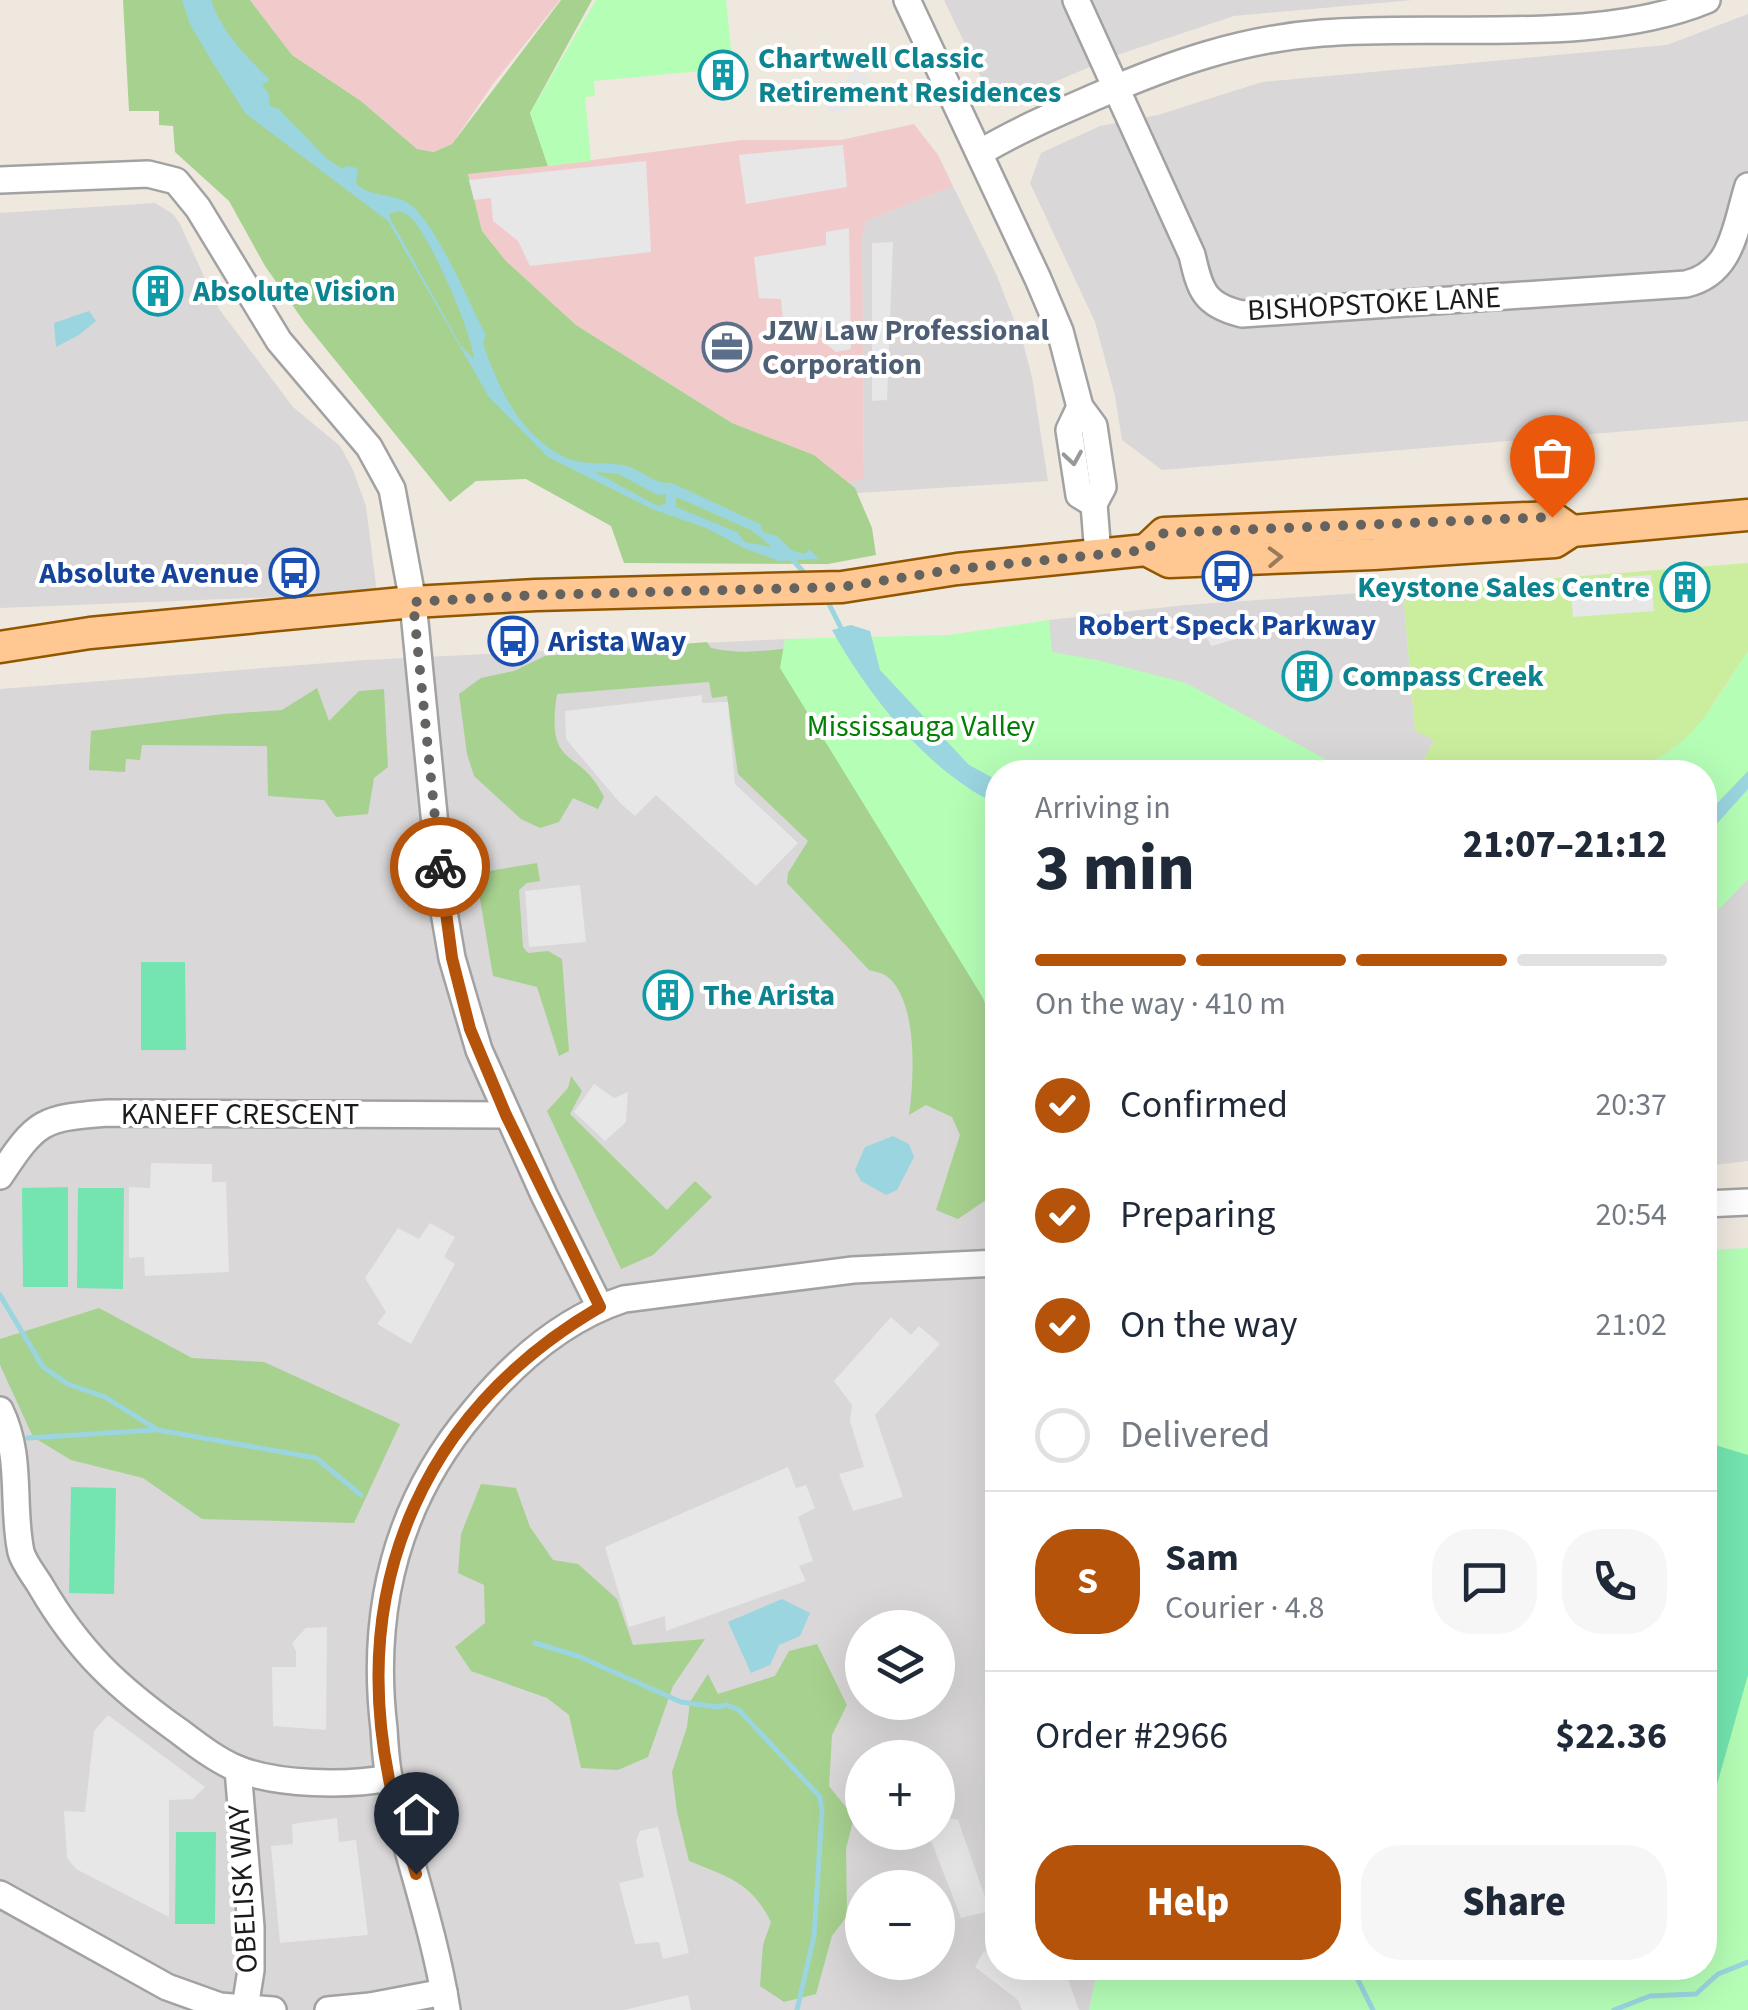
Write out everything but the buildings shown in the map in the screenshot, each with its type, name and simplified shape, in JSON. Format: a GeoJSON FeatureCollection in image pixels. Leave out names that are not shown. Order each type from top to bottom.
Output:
{"type":"FeatureCollection","features":[{"type":"Feature","properties":{"kind":"main road"},"geometry":{"type":"LineString","coordinates":[[0,646],[90,633],[413,602],[842,587],[957,569],[1146,550],[1164,533],[1552,517],[1572,531],[1748,515]]}},
{"type":"Feature","properties":{"kind":"street"},"geometry":{"type":"LineString","coordinates":[[907,0],[981,152],[1060,331],[1080,407],[1094,426],[1103,486],[1094,504],[1098,555]]}},
{"type":"Feature","properties":{"kind":"street","name":"BISHOPSTOKE LANE"},"geometry":{"type":"LineString","coordinates":[[1076,0],[1192,255],[1200,290],[1221,310],[1242,314],[1705,280],[1718,270],[1726,256],[1748,186]]}},
{"type":"Feature","properties":{"kind":"street"},"geometry":{"type":"LineString","coordinates":[[981,152],[1004,138],[1176,63],[1264,40],[1571,14],[1632,20],[1706,0]]}},
{"type":"Feature","properties":{"kind":"street"},"geometry":{"type":"LineString","coordinates":[[0,180],[148,174],[176,181],[198,208],[279,341],[369,447],[392,489],[413,602],[444,906],[470,1029],[506,1115],[600,1307]]}},
{"type":"Feature","properties":{"kind":"street","name":"KANEFF CRESCENT"},"geometry":{"type":"LineString","coordinates":[[0,1176],[34,1128],[58,1117],[108,1113],[506,1115]]}},
{"type":"Feature","properties":{"kind":"street"},"geometry":{"type":"LineString","coordinates":[[1717,1203],[1748,1202]]}},
{"type":"Feature","properties":{"kind":"street"},"geometry":{"type":"LineString","coordinates":[[328,2010],[446,2001],[389,1778],[380,1699],[380,1650],[386,1589],[410,1513],[458,1430],[496,1384],[546,1340],[600,1307],[624,1299],[853,1270],[985,1264]]}},
{"type":"Feature","properties":{"kind":"street"},"geometry":{"type":"LineString","coordinates":[[0,1410],[17,1471],[22,1555],[49,1602],[103,1672],[129,1696],[238,1769],[348,1783],[389,1778]]}},
{"type":"Feature","properties":{"kind":"street","name":"OBELISK WAY"},"geometry":{"type":"LineString","coordinates":[[238,1769],[251,1927],[252,1963],[245,2008]]}},
{"type":"Feature","properties":{"kind":"street"},"geometry":{"type":"LineString","coordinates":[[0,1894],[167,1987],[220,2006],[273,2010]]}},
{"type":"Feature","properties":{"kind":"shaded area"},"geometry":{"type":"Polygon","coordinates":[[[250,0],[560,0],[493,84],[452,144],[435,152],[417,149],[361,101],[292,55],[250,0]]]}},
{"type":"Feature","properties":{"kind":"shaded area"},"geometry":{"type":"Polygon","coordinates":[[[944,0],[1413,0],[1234,16],[1120,54],[1017,98],[986,88],[944,0]]]}},
{"type":"Feature","properties":{"kind":"shaded area"},"geometry":{"type":"Polygon","coordinates":[[[1748,14],[1748,421],[1162,470],[1122,440],[1095,322],[1030,183],[1041,153],[1100,126],[1158,115],[1262,82],[1667,45],[1748,14]]]}},
{"type":"Feature","properties":{"kind":"shaded area"},"geometry":{"type":"Polygon","coordinates":[[[858,65],[875,88],[854,107],[829,115],[824,85],[845,81],[858,65]]]}},
{"type":"Feature","properties":{"kind":"shaded area"},"geometry":{"type":"Polygon","coordinates":[[[914,124],[938,155],[953,186],[866,221],[862,236],[864,478],[848,483],[814,455],[732,423],[576,325],[506,261],[482,231],[468,174],[742,140],[841,140],[914,124]]]}},
{"type":"Feature","properties":{"kind":"shaded area"},"geometry":{"type":"Polygon","coordinates":[[[843,145],[847,187],[746,204],[739,155],[843,145]]]}},
{"type":"Feature","properties":{"kind":"shaded area"},"geometry":{"type":"Polygon","coordinates":[[[646,161],[651,252],[530,266],[518,241],[493,221],[491,198],[474,200],[469,180],[646,161]]]}},
{"type":"Feature","properties":{"kind":"shaded area"},"geometry":{"type":"Polygon","coordinates":[[[953,186],[997,276],[1023,343],[1048,481],[857,493],[848,483],[864,477],[862,236],[866,221],[953,186]]]}},
{"type":"Feature","properties":{"kind":"shaded area"},"geometry":{"type":"Polygon","coordinates":[[[155,203],[173,214],[180,224],[219,309],[293,407],[340,446],[366,506],[377,593],[0,608],[0,213],[155,203]]]}},
{"type":"Feature","properties":{"kind":"shaded area"},"geometry":{"type":"Polygon","coordinates":[[[849,228],[851,349],[836,352],[820,339],[828,326],[774,334],[783,322],[781,299],[759,298],[754,257],[826,245],[826,232],[849,228]]]}},
{"type":"Feature","properties":{"kind":"shaded area"},"geometry":{"type":"Polygon","coordinates":[[[893,242],[887,400],[872,401],[872,243],[893,242]]]}},
{"type":"Feature","properties":{"kind":"shaded area"},"geometry":{"type":"Polygon","coordinates":[[[1651,575],[1654,611],[1573,617],[1570,581],[1651,575]]]}},
{"type":"Feature","properties":{"kind":"shaded area"},"geometry":{"type":"Polygon","coordinates":[[[1417,589],[1404,602],[1415,730],[1434,740],[1423,760],[1319,760],[1051,652],[1049,620],[1186,605],[1417,589]]]}},
{"type":"Feature","properties":{"kind":"shaded area"},"geometry":{"type":"Polygon","coordinates":[[[1238,625],[1240,638],[1211,646],[1205,633],[1238,625]]]}},
{"type":"Feature","properties":{"kind":"shaded area"},"geometry":{"type":"Polygon","coordinates":[[[785,639],[780,668],[985,1014],[985,1980],[1095,1980],[1089,2010],[0,2010],[0,689],[365,660],[785,639]]]}},
{"type":"Feature","properties":{"kind":"shaded area"},"geometry":{"type":"Polygon","coordinates":[[[702,695],[702,703],[728,702],[735,784],[798,843],[756,886],[656,795],[635,816],[566,739],[565,711],[702,695]]]}},
{"type":"Feature","properties":{"kind":"shaded area"},"geometry":{"type":"Polygon","coordinates":[[[1748,879],[1748,1161],[1717,1165],[1717,911],[1748,879]]]}},
{"type":"Feature","properties":{"kind":"shaded area"},"geometry":{"type":"Polygon","coordinates":[[[580,885],[586,942],[529,947],[525,891],[580,885]]]}},
{"type":"Feature","properties":{"kind":"shaded area"},"geometry":{"type":"Polygon","coordinates":[[[594,1084],[614,1098],[628,1092],[626,1122],[605,1141],[574,1112],[594,1084]]]}},
{"type":"Feature","properties":{"kind":"shaded area"},"geometry":{"type":"Polygon","coordinates":[[[151,1163],[212,1164],[212,1182],[226,1182],[229,1272],[145,1276],[144,1257],[129,1258],[129,1187],[150,1188],[151,1163]]]}},
{"type":"Feature","properties":{"kind":"shaded area"},"geometry":{"type":"Polygon","coordinates":[[[430,1223],[455,1237],[444,1257],[455,1264],[411,1344],[377,1324],[386,1312],[365,1278],[398,1228],[419,1239],[430,1223]]]}},
{"type":"Feature","properties":{"kind":"shaded area"},"geometry":{"type":"Polygon","coordinates":[[[891,1317],[911,1335],[919,1326],[940,1344],[875,1415],[903,1497],[853,1511],[839,1474],[864,1467],[850,1421],[852,1405],[834,1381],[891,1317]]]}},
{"type":"Feature","properties":{"kind":"shaded area"},"geometry":{"type":"Polygon","coordinates":[[[788,1467],[796,1488],[806,1485],[815,1508],[798,1517],[813,1561],[799,1566],[806,1581],[666,1631],[665,1616],[629,1627],[605,1547],[788,1467]]]}},
{"type":"Feature","properties":{"kind":"shaded area"},"geometry":{"type":"Polygon","coordinates":[[[327,1627],[326,1730],[273,1726],[272,1667],[296,1667],[292,1643],[306,1628],[327,1627]]]}},
{"type":"Feature","properties":{"kind":"shaded area"},"geometry":{"type":"Polygon","coordinates":[[[108,1715],[205,1787],[193,1799],[169,1800],[169,1917],[76,1869],[67,1858],[64,1811],[85,1812],[94,1731],[108,1715]]]}},
{"type":"Feature","properties":{"kind":"shaded area"},"geometry":{"type":"Polygon","coordinates":[[[337,1818],[339,1842],[356,1840],[368,1935],[280,1943],[271,1846],[293,1844],[292,1824],[337,1818]]]}},
{"type":"Feature","properties":{"kind":"shaded area"},"geometry":{"type":"Polygon","coordinates":[[[955,1820],[958,1820],[985,1897],[985,1912],[961,1918],[955,1903],[955,1870],[942,1870],[935,1850],[955,1850],[955,1820]]]}},
{"type":"Feature","properties":{"kind":"shaded area"},"geometry":{"type":"Polygon","coordinates":[[[658,1827],[689,1953],[663,1959],[659,1942],[635,1944],[619,1883],[644,1877],[636,1841],[640,1831],[658,1827]]]}},
{"type":"Feature","properties":{"kind":"shaded area"},"geometry":{"type":"Polygon","coordinates":[[[984,1951],[985,1951],[985,1975],[975,1967],[984,1951]]]}},
{"type":"Feature","properties":{"kind":"shaded area"},"geometry":{"type":"Polygon","coordinates":[[[992,1980],[1068,1980],[1079,2010],[1022,2010],[1018,2000],[992,1980]]]}},
{"type":"Feature","properties":{"kind":"shaded area"},"geometry":{"type":"Polygon","coordinates":[[[688,1995],[691,2010],[624,2010],[688,1995]]]}},
{"type":"Feature","properties":{"kind":"green space"},"geometry":{"type":"Polygon","coordinates":[[[123,0],[250,0],[292,55],[361,101],[417,149],[434,152],[452,144],[561,0],[592,0],[530,113],[548,166],[468,174],[482,231],[506,261],[576,325],[732,423],[814,455],[855,488],[872,528],[876,555],[828,564],[624,563],[611,526],[526,479],[476,481],[450,502],[305,323],[265,266],[229,201],[175,152],[173,126],[159,125],[159,111],[129,111],[123,0]]]}},
{"type":"Feature","properties":{"kind":"green space"},"geometry":{"type":"Polygon","coordinates":[[[596,0],[726,0],[733,68],[594,81],[595,96],[585,97],[591,161],[548,166],[530,113],[596,0]]]}},
{"type":"Feature","properties":{"kind":"green space"},"geometry":{"type":"Polygon","coordinates":[[[1748,563],[1748,651],[1695,732],[1657,760],[1423,760],[1434,740],[1415,731],[1404,602],[1417,589],[1748,563]]]}},
{"type":"Feature","properties":{"kind":"green space","name":"Mississauga Valley"},"geometry":{"type":"Polygon","coordinates":[[[1049,620],[1052,652],[1186,683],[1327,760],[985,760],[985,1003],[780,668],[785,639],[949,635],[1049,620]]]}},
{"type":"Feature","properties":{"kind":"green space"},"geometry":{"type":"Polygon","coordinates":[[[707,642],[711,648],[737,651],[815,644],[985,793],[985,1201],[958,1219],[936,1210],[960,1135],[952,1117],[926,1105],[909,1115],[912,1044],[899,991],[888,977],[869,970],[787,883],[788,873],[808,841],[738,774],[727,696],[712,698],[709,682],[557,694],[555,719],[560,747],[594,781],[604,797],[598,809],[573,798],[559,822],[540,828],[521,819],[474,776],[459,694],[481,678],[514,671],[545,656],[707,642]]]}},
{"type":"Feature","properties":{"kind":"green space"},"geometry":{"type":"Polygon","coordinates":[[[1748,651],[1748,879],[1717,911],[1717,760],[1653,760],[1685,738],[1711,708],[1748,651]]]}},
{"type":"Feature","properties":{"kind":"green space"},"geometry":{"type":"Polygon","coordinates":[[[317,688],[329,721],[359,691],[384,689],[388,767],[374,778],[368,814],[336,817],[324,800],[268,796],[267,746],[142,745],[140,760],[126,759],[125,772],[89,770],[91,731],[282,710],[317,688]]]}},
{"type":"Feature","properties":{"kind":"green space"},"geometry":{"type":"Polygon","coordinates":[[[537,863],[540,881],[527,883],[519,890],[523,947],[528,953],[548,951],[562,959],[569,1051],[559,1056],[537,987],[493,976],[479,893],[489,871],[537,863]]]}},
{"type":"Feature","properties":{"kind":"green space"},"geometry":{"type":"Polygon","coordinates":[[[141,962],[185,962],[186,1050],[141,1050],[141,962]]]}},
{"type":"Feature","properties":{"kind":"green space"},"geometry":{"type":"Polygon","coordinates":[[[571,1076],[582,1091],[570,1114],[667,1210],[695,1181],[712,1197],[653,1255],[621,1269],[547,1111],[568,1088],[571,1076]]]}},
{"type":"Feature","properties":{"kind":"green space"},"geometry":{"type":"Polygon","coordinates":[[[68,1187],[68,1287],[23,1287],[22,1188],[68,1187]]]}},
{"type":"Feature","properties":{"kind":"green space"},"geometry":{"type":"Polygon","coordinates":[[[78,1188],[124,1188],[123,1289],[77,1288],[78,1188]]]}},
{"type":"Feature","properties":{"kind":"green space"},"geometry":{"type":"Polygon","coordinates":[[[1748,1248],[1748,2010],[1089,2010],[1095,1980],[1717,1980],[1717,1249],[1748,1248]]]}},
{"type":"Feature","properties":{"kind":"green space"},"geometry":{"type":"Polygon","coordinates":[[[99,1308],[192,1358],[264,1362],[400,1424],[354,1523],[202,1519],[143,1478],[71,1460],[33,1437],[0,1365],[0,1339],[99,1308]]]}},
{"type":"Feature","properties":{"kind":"green space"},"geometry":{"type":"Polygon","coordinates":[[[1717,1446],[1748,1455],[1748,1675],[1717,1785],[1717,1446]]]}},
{"type":"Feature","properties":{"kind":"green space"},"geometry":{"type":"Polygon","coordinates":[[[481,1484],[516,1488],[530,1527],[553,1560],[578,1564],[617,1599],[633,1645],[705,1639],[673,1686],[648,1757],[618,1770],[581,1768],[569,1715],[547,1698],[471,1671],[455,1647],[485,1623],[484,1585],[458,1573],[461,1534],[481,1484]]]}},
{"type":"Feature","properties":{"kind":"green space"},"geometry":{"type":"Polygon","coordinates":[[[71,1487],[116,1488],[114,1594],[69,1593],[71,1487]]]}},
{"type":"Feature","properties":{"kind":"green space"},"geometry":{"type":"Polygon","coordinates":[[[817,1644],[845,1701],[832,1735],[829,1786],[845,1806],[846,1870],[845,1919],[832,1936],[816,1994],[784,2002],[760,1986],[763,1945],[771,1922],[763,1909],[737,1882],[689,1861],[672,1772],[687,1727],[690,1702],[708,1674],[718,1694],[775,1676],[789,1651],[817,1644]]]}},
{"type":"Feature","properties":{"kind":"green space"},"geometry":{"type":"Polygon","coordinates":[[[176,1832],[216,1832],[215,1924],[175,1924],[176,1832]]]}},
{"type":"Feature","properties":{"kind":"water"},"geometry":{"type":"Polygon","coordinates":[[[182,0],[211,0],[228,33],[270,80],[262,85],[269,94],[270,106],[279,109],[326,158],[343,169],[358,168],[356,184],[406,202],[422,217],[486,335],[483,343],[504,394],[537,438],[569,459],[623,465],[672,483],[760,524],[763,532],[777,536],[793,551],[805,554],[809,549],[819,559],[779,561],[746,549],[706,528],[652,509],[548,457],[489,397],[388,221],[246,114],[190,24],[182,0]],[[398,211],[389,214],[391,220],[461,346],[474,359],[459,308],[439,265],[412,219],[398,211]],[[595,472],[658,506],[666,503],[666,494],[658,495],[618,474],[595,472]],[[676,497],[676,507],[737,532],[745,542],[772,547],[751,530],[676,497]]]}},
{"type":"Feature","properties":{"kind":"water"},"geometry":{"type":"Polygon","coordinates":[[[89,311],[96,321],[56,347],[54,323],[89,311]]]}},
{"type":"Feature","properties":{"kind":"water"},"geometry":{"type":"Polygon","coordinates":[[[851,625],[870,631],[880,670],[969,765],[985,774],[985,797],[948,773],[902,730],[863,680],[832,630],[851,625]]]}},
{"type":"Feature","properties":{"kind":"water"},"geometry":{"type":"Polygon","coordinates":[[[1748,771],[1748,789],[1717,824],[1717,803],[1748,771]]]}},
{"type":"Feature","properties":{"kind":"water"},"geometry":{"type":"Polygon","coordinates":[[[893,1136],[909,1144],[914,1157],[897,1190],[886,1195],[861,1181],[855,1170],[865,1147],[893,1136]]]}},
{"type":"Feature","properties":{"kind":"water"},"geometry":{"type":"Polygon","coordinates":[[[782,1599],[810,1613],[800,1636],[779,1645],[770,1665],[751,1673],[728,1622],[782,1599]]]}},
{"type":"Feature","properties":{"kind":"waterway"},"geometry":{"type":"LineString","coordinates":[[791,558],[807,576]]}},
{"type":"Feature","properties":{"kind":"waterway"},"geometry":{"type":"LineString","coordinates":[[827,600],[842,630]]}},
{"type":"Feature","properties":{"kind":"waterway"},"geometry":{"type":"LineString","coordinates":[[0,1295],[43,1367],[68,1384],[105,1397],[158,1430],[316,1458],[361,1495]]}},
{"type":"Feature","properties":{"kind":"waterway"},"geometry":{"type":"LineString","coordinates":[[28,1438],[155,1430]]}},
{"type":"Feature","properties":{"kind":"waterway"},"geometry":{"type":"LineString","coordinates":[[535,1643],[578,1656],[681,1702],[727,1705],[739,1710],[820,1797],[814,1936],[797,2010]]}},
{"type":"Feature","properties":{"kind":"waterway"},"geometry":{"type":"LineString","coordinates":[[1717,1975],[1748,1962]]}},
{"type":"Feature","properties":{"kind":"waterway"},"geometry":{"type":"LineString","coordinates":[[1358,1980],[1373,2010]]}},
{"type":"Feature","properties":{"kind":"waterway"},"geometry":{"type":"LineString","coordinates":[[1614,2010],[1650,1996],[1696,1994],[1711,1980]]}},
{"type":"Feature","properties":{"kind":"way so far"},"geometry":{"type":"LineString","coordinates":[[440,867],[413,602],[842,587],[957,569],[1146,550],[1164,533],[1552,517]]}},
{"type":"Feature","properties":{"kind":"place","name":"Chartwell Classic Retirement Residences"},"geometry":{"type":"Point","coordinates":[723,75]}},
{"type":"Feature","properties":{"kind":"place","name":"Absolute Vision"},"geometry":{"type":"Point","coordinates":[158,291]}},
{"type":"Feature","properties":{"kind":"place","name":"JZW Law Professional Corporation"},"geometry":{"type":"Point","coordinates":[727,347]}},
{"type":"Feature","properties":{"kind":"place","name":"Absolute Avenue"},"geometry":{"type":"Point","coordinates":[294,573]}},
{"type":"Feature","properties":{"kind":"place","name":"Robert Speck Parkway"},"geometry":{"type":"Point","coordinates":[1227,576]}},
{"type":"Feature","properties":{"kind":"place","name":"Keystone Sales Centre"},"geometry":{"type":"Point","coordinates":[1685,587]}},
{"type":"Feature","properties":{"kind":"place","name":"Arista Way"},"geometry":{"type":"Point","coordinates":[513,641]}},
{"type":"Feature","properties":{"kind":"place","name":"Compass Creek"},"geometry":{"type":"Point","coordinates":[1307,676]}},
{"type":"Feature","properties":{"kind":"place","name":"The Arista"},"geometry":{"type":"Point","coordinates":[668,995]}},
{"type":"Feature","properties":{"kind":"route"},"geometry":{"type":"LineString","coordinates":[[416,1874],[389,1778],[380,1699],[386,1589],[396,1551],[436,1463],[496,1384],[546,1340],[600,1307],[506,1115],[470,1029],[452,958],[440,867]]}}]}
